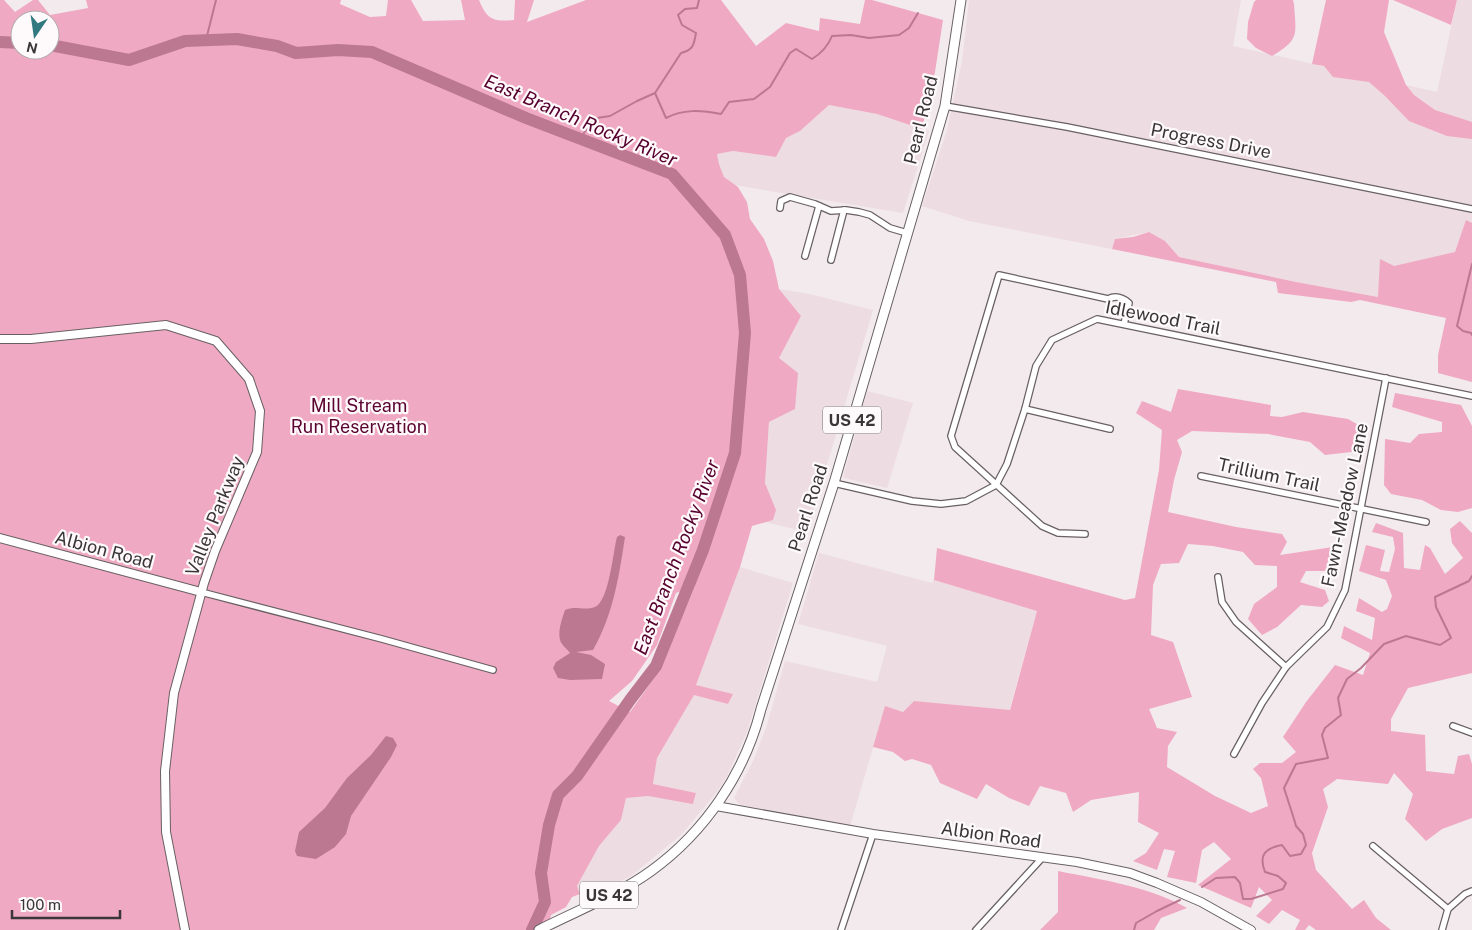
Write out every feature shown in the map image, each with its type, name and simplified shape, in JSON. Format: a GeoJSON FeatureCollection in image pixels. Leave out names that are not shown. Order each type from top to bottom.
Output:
{"type":"FeatureCollection","features":[{"type":"Feature","properties":{"kind":"main road","name":"Pearl Road"},"geometry":{"type":"LineString","coordinates":[[539,930],[625,887],[651,871],[680,847],[716,806],[741,765],[756,727],[834,483],[944,106],[961,0]]}},
{"type":"Feature","properties":{"kind":"street","name":"Progress Drive"},"geometry":{"type":"LineString","coordinates":[[944,106],[1067,127],[1472,209]]}},
{"type":"Feature","properties":{"kind":"street"},"geometry":{"type":"LineString","coordinates":[[780,208],[781,201],[790,197],[831,211],[844,210],[870,215],[890,228],[907,233]]}},
{"type":"Feature","properties":{"kind":"street"},"geometry":{"type":"LineString","coordinates":[[805,256],[819,206]]}},
{"type":"Feature","properties":{"kind":"street"},"geometry":{"type":"LineString","coordinates":[[831,260],[844,210]]}},
{"type":"Feature","properties":{"kind":"street"},"geometry":{"type":"LineString","coordinates":[[1085,534],[1058,533],[1042,526],[955,447],[952,436],[999,275],[1108,299],[1113,296],[1123,298],[1129,303],[1124,324]]}},
{"type":"Feature","properties":{"kind":"street","name":"Idlewood Trail"},"geometry":{"type":"LineString","coordinates":[[996,485],[1007,464],[1025,409],[1036,366],[1052,340],[1097,319],[1472,396]]}},
{"type":"Feature","properties":{"kind":"street","name":"Valley Parkway"},"geometry":{"type":"LineString","coordinates":[[0,339],[31,339],[166,325],[216,341],[249,378],[260,411],[257,452],[215,551],[200,592],[174,692],[165,770],[166,832],[186,930]]}},
{"type":"Feature","properties":{"kind":"street","name":"Fawn-Meadow Lane"},"geometry":{"type":"LineString","coordinates":[[1234,754],[1262,703],[1286,667],[1327,627],[1345,590],[1386,378]]}},
{"type":"Feature","properties":{"kind":"street"},"geometry":{"type":"LineString","coordinates":[[1025,409],[1110,430]]}},
{"type":"Feature","properties":{"kind":"street","name":"Trillium Trail"},"geometry":{"type":"LineString","coordinates":[[1201,476],[1426,522]]}},
{"type":"Feature","properties":{"kind":"street"},"geometry":{"type":"LineString","coordinates":[[834,483],[912,501],[941,504],[966,501],[996,485]]}},
{"type":"Feature","properties":{"kind":"street","name":"Albion Road"},"geometry":{"type":"LineString","coordinates":[[0,538],[200,592]]}},
{"type":"Feature","properties":{"kind":"street"},"geometry":{"type":"LineString","coordinates":[[1218,577],[1222,602],[1236,622],[1286,667]]}},
{"type":"Feature","properties":{"kind":"street"},"geometry":{"type":"LineString","coordinates":[[200,592],[494,670]]}},
{"type":"Feature","properties":{"kind":"street"},"geometry":{"type":"LineString","coordinates":[[1453,726],[1472,733]]}},
{"type":"Feature","properties":{"kind":"street","name":"Albion Road"},"geometry":{"type":"LineString","coordinates":[[716,806],[873,834],[1077,862],[1130,873],[1201,902],[1251,930]]}},
{"type":"Feature","properties":{"kind":"street"},"geometry":{"type":"LineString","coordinates":[[841,930],[873,834]]}},
{"type":"Feature","properties":{"kind":"street"},"geometry":{"type":"LineString","coordinates":[[1373,846],[1448,908]]}},
{"type":"Feature","properties":{"kind":"street"},"geometry":{"type":"LineString","coordinates":[[976,930],[1044,857]]}},
{"type":"Feature","properties":{"kind":"street"},"geometry":{"type":"LineString","coordinates":[[1442,930],[1448,908],[1464,894],[1472,891]]}},
{"type":"Feature","properties":{"kind":"shaded area"},"geometry":{"type":"Polygon","coordinates":[[[969,0],[1241,0],[1233,46],[1437,92],[1457,0],[1472,0],[1472,314],[1296,282],[1179,257],[1165,241],[1149,232],[1115,239],[1112,249],[969,221],[922,206],[947,130],[962,61],[969,0]]]}},
{"type":"Feature","properties":{"kind":"shaded area"},"geometry":{"type":"Polygon","coordinates":[[[829,105],[877,114],[929,131],[903,213],[734,185],[724,177],[717,154],[733,151],[776,157],[786,138],[800,131],[829,105]]]}},
{"type":"Feature","properties":{"kind":"shaded area"},"geometry":{"type":"Polygon","coordinates":[[[779,289],[810,294],[873,310],[807,532],[765,522],[773,520],[776,510],[765,483],[769,422],[795,409],[778,358],[801,316],[779,289]]]}},
{"type":"Feature","properties":{"kind":"shaded area"},"geometry":{"type":"Polygon","coordinates":[[[867,391],[913,403],[887,488],[843,477],[867,391]]]}},
{"type":"Feature","properties":{"kind":"shaded area"},"geometry":{"type":"Polygon","coordinates":[[[620,535],[625,537],[623,552],[618,581],[606,623],[593,650],[576,652],[591,655],[605,664],[602,679],[570,680],[558,678],[553,668],[556,662],[570,653],[560,640],[560,627],[565,610],[591,608],[600,603],[610,575],[617,537],[620,535]]]}},
{"type":"Feature","properties":{"kind":"shaded area"},"geometry":{"type":"Polygon","coordinates":[[[819,553],[932,583],[934,580],[1037,611],[1009,711],[914,701],[903,712],[885,707],[850,826],[809,820],[741,805],[734,798],[754,759],[767,725],[785,661],[877,682],[887,646],[798,624],[819,553]]]}},
{"type":"Feature","properties":{"kind":"shaded area"},"geometry":{"type":"Polygon","coordinates":[[[740,567],[793,583],[747,732],[727,776],[717,792],[681,835],[631,876],[585,900],[577,886],[599,846],[621,820],[626,798],[648,796],[694,803],[696,793],[653,784],[657,758],[694,694],[728,704],[733,694],[696,685],[740,567]]]}},
{"type":"Feature","properties":{"kind":"shaded area"},"geometry":{"type":"Polygon","coordinates":[[[386,736],[393,738],[397,745],[351,816],[346,834],[335,847],[316,859],[297,856],[295,851],[299,832],[325,808],[347,778],[371,755],[386,736]]]}},
{"type":"Feature","properties":{"kind":"green space","name":"Mill Stream Run Reservation"},"geometry":{"type":"Polygon","coordinates":[[[0,0],[4,0],[13,10],[10,10],[10,60],[60,60],[60,13],[88,8],[86,0],[341,0],[340,4],[370,17],[386,16],[388,0],[411,0],[423,21],[465,20],[461,0],[479,0],[488,16],[501,21],[514,20],[515,0],[534,0],[527,22],[586,0],[721,0],[756,46],[786,23],[819,31],[820,18],[860,24],[865,0],[872,0],[943,20],[935,72],[922,129],[877,114],[829,105],[800,131],[786,138],[776,157],[733,151],[717,154],[724,177],[738,187],[747,202],[750,219],[764,239],[773,261],[779,289],[801,316],[779,358],[798,373],[795,409],[769,422],[765,483],[776,510],[773,520],[752,526],[740,567],[696,685],[733,694],[728,704],[694,695],[657,758],[653,784],[696,793],[693,804],[648,796],[626,798],[621,820],[599,846],[577,886],[580,894],[572,897],[566,907],[551,915],[548,928],[544,930],[0,930],[0,0]],[[695,586],[676,593],[657,645],[632,681],[609,701],[630,712],[660,670],[695,586]]]}},
{"type":"Feature","properties":{"kind":"green space","name":"Mill Stream Run Reservation"},"geometry":{"type":"Polygon","coordinates":[[[33,0],[38,0],[46,10],[18,10],[33,0]]]}},
{"type":"Feature","properties":{"kind":"green space"},"geometry":{"type":"Polygon","coordinates":[[[1256,0],[1293,0],[1294,35],[1288,45],[1272,56],[1256,48],[1247,39],[1248,22],[1256,0]]]}},
{"type":"Feature","properties":{"kind":"green space"},"geometry":{"type":"Polygon","coordinates":[[[1326,0],[1389,0],[1384,32],[1406,85],[1414,95],[1435,110],[1472,122],[1472,139],[1447,136],[1409,121],[1369,82],[1333,77],[1324,66],[1312,64],[1326,0]]]}},
{"type":"Feature","properties":{"kind":"green space"},"geometry":{"type":"Polygon","coordinates":[[[1393,0],[1457,0],[1451,25],[1393,0]]]}},
{"type":"Feature","properties":{"kind":"green space"},"geometry":{"type":"Polygon","coordinates":[[[1466,220],[1472,223],[1472,382],[1438,373],[1438,355],[1446,318],[1360,300],[1351,302],[1278,293],[1276,282],[1112,249],[1115,239],[1133,237],[1149,232],[1165,241],[1179,257],[1378,297],[1380,259],[1394,266],[1455,252],[1466,220]]]}},
{"type":"Feature","properties":{"kind":"green space"},"geometry":{"type":"Polygon","coordinates":[[[1178,389],[1271,405],[1270,416],[1282,417],[1303,412],[1348,419],[1364,428],[1360,451],[1325,455],[1310,442],[1268,434],[1192,431],[1177,440],[1182,452],[1168,512],[1236,527],[1282,534],[1287,542],[1280,555],[1333,547],[1340,548],[1332,571],[1306,571],[1300,582],[1325,590],[1329,601],[1322,607],[1301,605],[1277,627],[1262,635],[1248,619],[1254,604],[1277,587],[1277,566],[1255,565],[1243,552],[1213,546],[1188,544],[1179,563],[1161,564],[1153,585],[1151,635],[1173,642],[1192,697],[1149,709],[1157,728],[1177,732],[1168,746],[1167,767],[1215,796],[1251,813],[1268,806],[1261,778],[1253,769],[1260,763],[1282,763],[1296,752],[1283,737],[1306,702],[1335,665],[1363,675],[1370,653],[1341,638],[1344,626],[1372,640],[1375,618],[1356,611],[1359,598],[1382,612],[1387,609],[1392,596],[1386,580],[1359,571],[1366,545],[1385,550],[1380,571],[1389,572],[1395,549],[1393,537],[1372,532],[1376,523],[1403,533],[1404,568],[1420,570],[1425,545],[1430,548],[1445,574],[1463,558],[1452,543],[1450,529],[1460,521],[1472,533],[1472,673],[1408,688],[1391,719],[1391,731],[1425,735],[1426,771],[1454,774],[1458,756],[1469,754],[1472,764],[1472,818],[1442,829],[1426,841],[1405,819],[1413,794],[1394,773],[1388,784],[1337,779],[1323,789],[1328,807],[1312,853],[1316,870],[1352,909],[1364,900],[1376,918],[1391,930],[1316,930],[1309,925],[1305,930],[1295,930],[1300,920],[1282,910],[1269,924],[1256,916],[1272,900],[1259,887],[1251,908],[1198,885],[1231,859],[1214,842],[1202,850],[1196,883],[1167,877],[1175,851],[1164,849],[1157,870],[1133,861],[1146,853],[1159,833],[1138,822],[1139,792],[1091,800],[1073,812],[1066,793],[1040,786],[1029,806],[1009,798],[986,784],[977,799],[940,783],[931,765],[912,759],[905,761],[893,752],[873,747],[885,706],[903,712],[914,701],[1010,710],[1037,611],[934,580],[937,548],[1125,600],[1135,598],[1159,470],[1162,430],[1136,413],[1142,401],[1171,412],[1178,389]]]}},
{"type":"Feature","properties":{"kind":"green space"},"geometry":{"type":"Polygon","coordinates":[[[1395,393],[1461,405],[1472,426],[1472,508],[1458,512],[1441,510],[1422,500],[1391,494],[1384,485],[1385,439],[1410,443],[1419,434],[1442,432],[1442,422],[1392,407],[1395,393]]]}},
{"type":"Feature","properties":{"kind":"green space"},"geometry":{"type":"Polygon","coordinates":[[[1058,871],[1141,889],[1172,900],[1187,908],[1161,918],[1154,930],[1040,930],[1058,912],[1058,871]]]}},
{"type":"Feature","properties":{"kind":"waterway"},"geometry":{"type":"LineString","coordinates":[[206,40],[216,0]]}},
{"type":"Feature","properties":{"kind":"waterway"},"geometry":{"type":"LineString","coordinates":[[655,93],[681,53],[690,49],[694,44],[696,33],[682,25],[678,15],[685,9],[697,8],[699,0]]}},
{"type":"Feature","properties":{"kind":"waterway"},"geometry":{"type":"LineString","coordinates":[[581,139],[585,131],[597,118],[610,116],[655,93],[666,118],[692,111],[721,114],[729,102],[754,99],[770,87],[790,53],[796,49],[812,59],[824,49],[832,36],[851,35],[869,38],[899,35],[909,28],[918,13]]}},
{"type":"Feature","properties":{"kind":"waterway","name":"East Branch Rocky River"},"geometry":{"type":"LineString","coordinates":[[60,47],[129,60],[185,41],[237,39],[277,46],[296,53],[338,50],[372,52],[526,118],[672,174],[725,235],[740,275],[745,333],[735,453],[703,550],[656,666],[577,776],[558,795],[549,825],[541,873],[545,902],[532,930]]}},
{"type":"Feature","properties":{"kind":"waterway","name":"East Branch Rocky River"},"geometry":{"type":"LineString","coordinates":[[0,42],[10,42]]}},
{"type":"Feature","properties":{"kind":"waterway"},"geometry":{"type":"LineString","coordinates":[[1472,264],[1457,326],[1472,335]]}},
{"type":"Feature","properties":{"kind":"waterway"},"geometry":{"type":"LineString","coordinates":[[1202,887],[1216,878],[1235,877],[1240,883],[1243,899],[1251,899],[1283,889],[1286,883],[1278,876],[1265,872],[1262,861],[1263,856],[1268,850],[1282,845],[1290,856],[1301,854],[1306,845],[1303,834],[1296,826],[1284,788],[1296,764],[1328,758],[1322,735],[1325,728],[1341,715],[1338,698],[1347,679],[1361,668],[1384,644],[1406,636],[1440,645],[1451,638],[1436,607],[1435,597],[1469,581],[1472,576]]}},
{"type":"Feature","properties":{"kind":"waterway"},"geometry":{"type":"LineString","coordinates":[[1134,930],[1136,923],[1180,900]]}}]}
